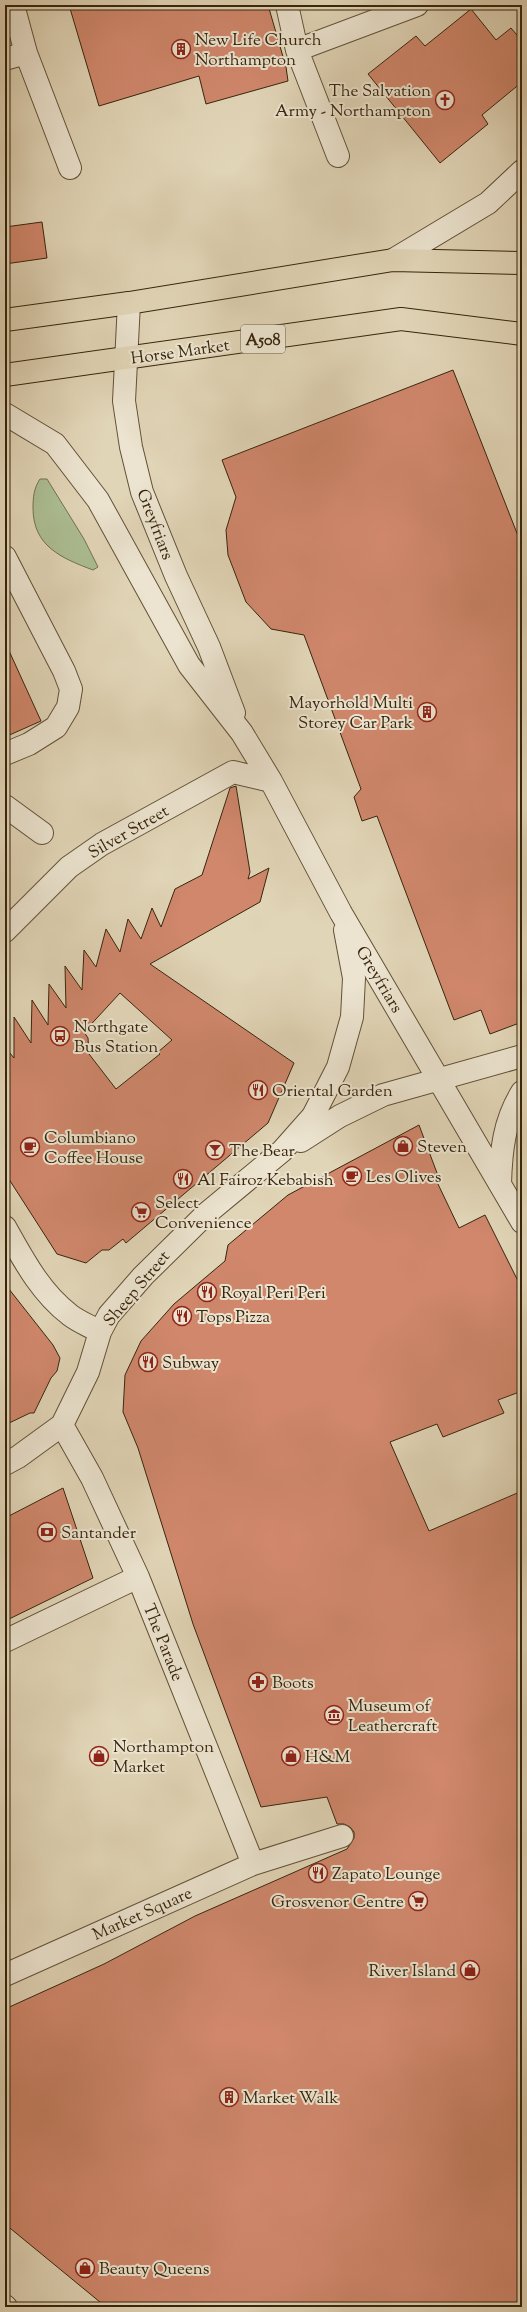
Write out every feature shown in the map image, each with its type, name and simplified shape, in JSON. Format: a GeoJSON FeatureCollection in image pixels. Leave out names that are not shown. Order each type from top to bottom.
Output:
{"type":"FeatureCollection","features":[{"type":"Feature","properties":{"kind":"highway"},"geometry":{"type":"LineString","coordinates":[[5,320],[129,303],[393,260],[522,263]]}},
{"type":"Feature","properties":{"kind":"highway","name":"Horse Market"},"geometry":{"type":"LineString","coordinates":[[5,375],[401,319],[522,334]]}},
{"type":"Feature","properties":{"kind":"street"},"geometry":{"type":"LineString","coordinates":[[13,5],[26,53],[70,168]]}},
{"type":"Feature","properties":{"kind":"street"},"geometry":{"type":"LineString","coordinates":[[287,5],[296,50],[338,156]]}},
{"type":"Feature","properties":{"kind":"street"},"geometry":{"type":"LineString","coordinates":[[296,50],[417,5]]}},
{"type":"Feature","properties":{"kind":"street"},"geometry":{"type":"LineString","coordinates":[[5,59],[26,53]]}},
{"type":"Feature","properties":{"kind":"street"},"geometry":{"type":"LineString","coordinates":[[393,260],[488,202],[522,171]]}},
{"type":"Feature","properties":{"kind":"street","name":"Greyfriars"},"geometry":{"type":"LineString","coordinates":[[129,303],[124,401],[131,447],[142,492],[176,576],[209,647],[242,733]]}},
{"type":"Feature","properties":{"kind":"street","name":"Greyfriars"},"geometry":{"type":"LineString","coordinates":[[5,414],[55,444],[98,500],[188,665],[242,733],[271,781],[341,914],[522,1222]]}},
{"type":"Feature","properties":{"kind":"street"},"geometry":{"type":"LineString","coordinates":[[5,557],[64,671],[71,689],[68,707],[56,727],[29,744],[5,754]]}},
{"type":"Feature","properties":{"kind":"street","name":"Silver Street"},"geometry":{"type":"LineString","coordinates":[[5,930],[69,867],[102,844],[233,772],[271,781]]}},
{"type":"Feature","properties":{"kind":"street"},"geometry":{"type":"LineString","coordinates":[[5,806],[42,833]]}},
{"type":"Feature","properties":{"kind":"street","name":"Sheep Street"},"geometry":{"type":"LineString","coordinates":[[282,1151],[313,1116],[327,1092],[338,1067],[352,1017],[354,978],[341,914]]}},
{"type":"Feature","properties":{"kind":"street"},"geometry":{"type":"LineString","coordinates":[[439,1080],[522,1056]]}},
{"type":"Feature","properties":{"kind":"street","name":"Sheep Street"},"geometry":{"type":"LineString","coordinates":[[62,1425],[88,1372],[100,1332],[109,1315],[168,1250],[206,1214],[282,1151],[340,1116],[383,1095],[439,1080]]}},
{"type":"Feature","properties":{"kind":"street"},"geometry":{"type":"LineString","coordinates":[[500,1184],[501,1149],[507,1122],[522,1092]]}},
{"type":"Feature","properties":{"kind":"street"},"geometry":{"type":"LineString","coordinates":[[5,1227],[31,1272],[52,1298],[71,1315],[100,1332]]}},
{"type":"Feature","properties":{"kind":"street"},"geometry":{"type":"LineString","coordinates":[[5,1464],[18,1457],[62,1425]]}},
{"type":"Feature","properties":{"kind":"street","name":"The Parade"},"geometry":{"type":"LineString","coordinates":[[62,1425],[92,1478],[138,1577],[253,1864]]}},
{"type":"Feature","properties":{"kind":"street"},"geometry":{"type":"LineString","coordinates":[[5,1641],[138,1577]]}},
{"type":"Feature","properties":{"kind":"street","name":"Market Square"},"geometry":{"type":"LineString","coordinates":[[5,1975],[253,1864],[342,1836]]}},
{"type":"Feature","properties":{"kind":"street","name":"Market Square"},"geometry":{"type":"LineString","coordinates":[[5,1990],[32,1963]]}},
{"type":"Feature","properties":{"kind":"green space"},"geometry":{"type":"Polygon","coordinates":[[[40,479],[47,479],[84,539],[98,567],[93,570],[70,561],[51,549],[38,532],[34,521],[33,500],[36,486],[40,479]]]}},
{"type":"Feature","properties":{"kind":"building","name":"New Life Church Northampton"},"geometry":{"type":"Polygon","coordinates":[[[69,5],[268,5],[286,67],[288,81],[206,104],[199,76],[99,106],[69,5]]]}},
{"type":"Feature","properties":{"kind":"building","name":"The Salvation Army - Northampton"},"geometry":{"type":"Polygon","coordinates":[[[471,9],[496,40],[511,28],[522,41],[522,82],[482,115],[488,124],[440,163],[368,74],[416,36],[425,46],[471,9]]]}},
{"type":"Feature","properties":{"kind":"building"},"geometry":{"type":"Polygon","coordinates":[[[42,222],[47,258],[5,264],[5,227],[42,222]]]}},
{"type":"Feature","properties":{"kind":"building","name":"Mayorhold Multi Storey Car Park"},"geometry":{"type":"Polygon","coordinates":[[[453,370],[522,546],[522,1022],[490,1034],[481,1010],[454,1020],[377,816],[362,821],[354,797],[361,789],[304,635],[271,629],[246,602],[228,555],[226,530],[236,497],[222,460],[453,370]]]}},
{"type":"Feature","properties":{"kind":"building"},"geometry":{"type":"Polygon","coordinates":[[[5,642],[41,721],[5,737],[5,642]]]}},
{"type":"Feature","properties":{"kind":"building"},"geometry":{"type":"Polygon","coordinates":[[[236,786],[250,872],[248,879],[269,868],[260,902],[150,964],[294,1063],[268,1123],[126,1243],[123,1239],[109,1250],[102,1250],[86,1263],[57,1254],[5,1173],[5,1047],[14,1058],[14,1017],[31,1043],[32,1000],[48,1025],[49,984],[66,1008],[65,966],[82,990],[84,950],[96,967],[106,929],[120,952],[128,919],[141,939],[152,908],[161,927],[175,889],[202,875],[230,788],[236,786]],[[120,993],[84,1032],[88,1038],[89,1054],[116,1089],[160,1054],[158,1052],[172,1040],[120,993]]]}},
{"type":"Feature","properties":{"kind":"building"},"geometry":{"type":"Polygon","coordinates":[[[419,1125],[440,1181],[437,1182],[459,1228],[485,1215],[522,1289],[522,1391],[498,1400],[504,1413],[443,1437],[437,1424],[390,1442],[429,1531],[522,1491],[522,2307],[106,2307],[5,2224],[5,2009],[104,1964],[195,1916],[347,1849],[354,1838],[354,1832],[350,1827],[344,1824],[337,1824],[327,1797],[261,1807],[193,1624],[138,1448],[123,1412],[125,1375],[141,1341],[174,1304],[225,1261],[228,1245],[288,1195],[419,1125]]]}},
{"type":"Feature","properties":{"kind":"building"},"geometry":{"type":"Polygon","coordinates":[[[5,1284],[53,1345],[60,1358],[57,1371],[51,1378],[34,1413],[30,1413],[5,1425],[5,1284]]]}},
{"type":"Feature","properties":{"kind":"building","name":"Santander"},"geometry":{"type":"Polygon","coordinates":[[[63,1488],[93,1578],[5,1621],[5,1518],[63,1488]]]}},
{"type":"Feature","properties":{"kind":"place","name":"New Life Church Northampton"},"geometry":{"type":"Point","coordinates":[181,49]}},
{"type":"Feature","properties":{"kind":"place","name":"The Salvation Army - Northampton"},"geometry":{"type":"Point","coordinates":[445,100]}},
{"type":"Feature","properties":{"kind":"place","name":"Mayorhold Multi Storey Car Park"},"geometry":{"type":"Point","coordinates":[427,712]}},
{"type":"Feature","properties":{"kind":"place","name":"Northgate Bus Station"},"geometry":{"type":"Point","coordinates":[60,1036]}},
{"type":"Feature","properties":{"kind":"place","name":"Oriental Garden"},"geometry":{"type":"Point","coordinates":[258,1090]}},
{"type":"Feature","properties":{"kind":"place","name":"Steven"},"geometry":{"type":"Point","coordinates":[403,1146]}},
{"type":"Feature","properties":{"kind":"place","name":"Columbiano Coffee House"},"geometry":{"type":"Point","coordinates":[30,1147]}},
{"type":"Feature","properties":{"kind":"place","name":"The Bear"},"geometry":{"type":"Point","coordinates":[215,1150]}},
{"type":"Feature","properties":{"kind":"place","name":"Les Olives"},"geometry":{"type":"Point","coordinates":[352,1176]}},
{"type":"Feature","properties":{"kind":"place","name":"Al Fairoz Kebabish"},"geometry":{"type":"Point","coordinates":[183,1179]}},
{"type":"Feature","properties":{"kind":"place","name":"Select Convenience"},"geometry":{"type":"Point","coordinates":[141,1212]}},
{"type":"Feature","properties":{"kind":"place","name":"Royal Peri Peri"},"geometry":{"type":"Point","coordinates":[207,1292]}},
{"type":"Feature","properties":{"kind":"place","name":"Tops Pizza"},"geometry":{"type":"Point","coordinates":[182,1316]}},
{"type":"Feature","properties":{"kind":"place","name":"Subway"},"geometry":{"type":"Point","coordinates":[148,1362]}},
{"type":"Feature","properties":{"kind":"place","name":"Santander"},"geometry":{"type":"Point","coordinates":[47,1532]}},
{"type":"Feature","properties":{"kind":"place","name":"Boots"},"geometry":{"type":"Point","coordinates":[258,1682]}},
{"type":"Feature","properties":{"kind":"place","name":"Museum of Leathercraft"},"geometry":{"type":"Point","coordinates":[334,1715]}},
{"type":"Feature","properties":{"kind":"place","name":"Northampton Market"},"geometry":{"type":"Point","coordinates":[99,1756]}},
{"type":"Feature","properties":{"kind":"place","name":"H&M"},"geometry":{"type":"Point","coordinates":[291,1756]}},
{"type":"Feature","properties":{"kind":"place","name":"Zapato Lounge"},"geometry":{"type":"Point","coordinates":[318,1873]}},
{"type":"Feature","properties":{"kind":"place","name":"Grosvenor Centre"},"geometry":{"type":"Point","coordinates":[418,1901]}},
{"type":"Feature","properties":{"kind":"place","name":"River Island"},"geometry":{"type":"Point","coordinates":[470,1970]}},
{"type":"Feature","properties":{"kind":"place","name":"Market Walk"},"geometry":{"type":"Point","coordinates":[229,2097]}},
{"type":"Feature","properties":{"kind":"place","name":"Beauty Queens"},"geometry":{"type":"Point","coordinates":[85,2268]}}]}
